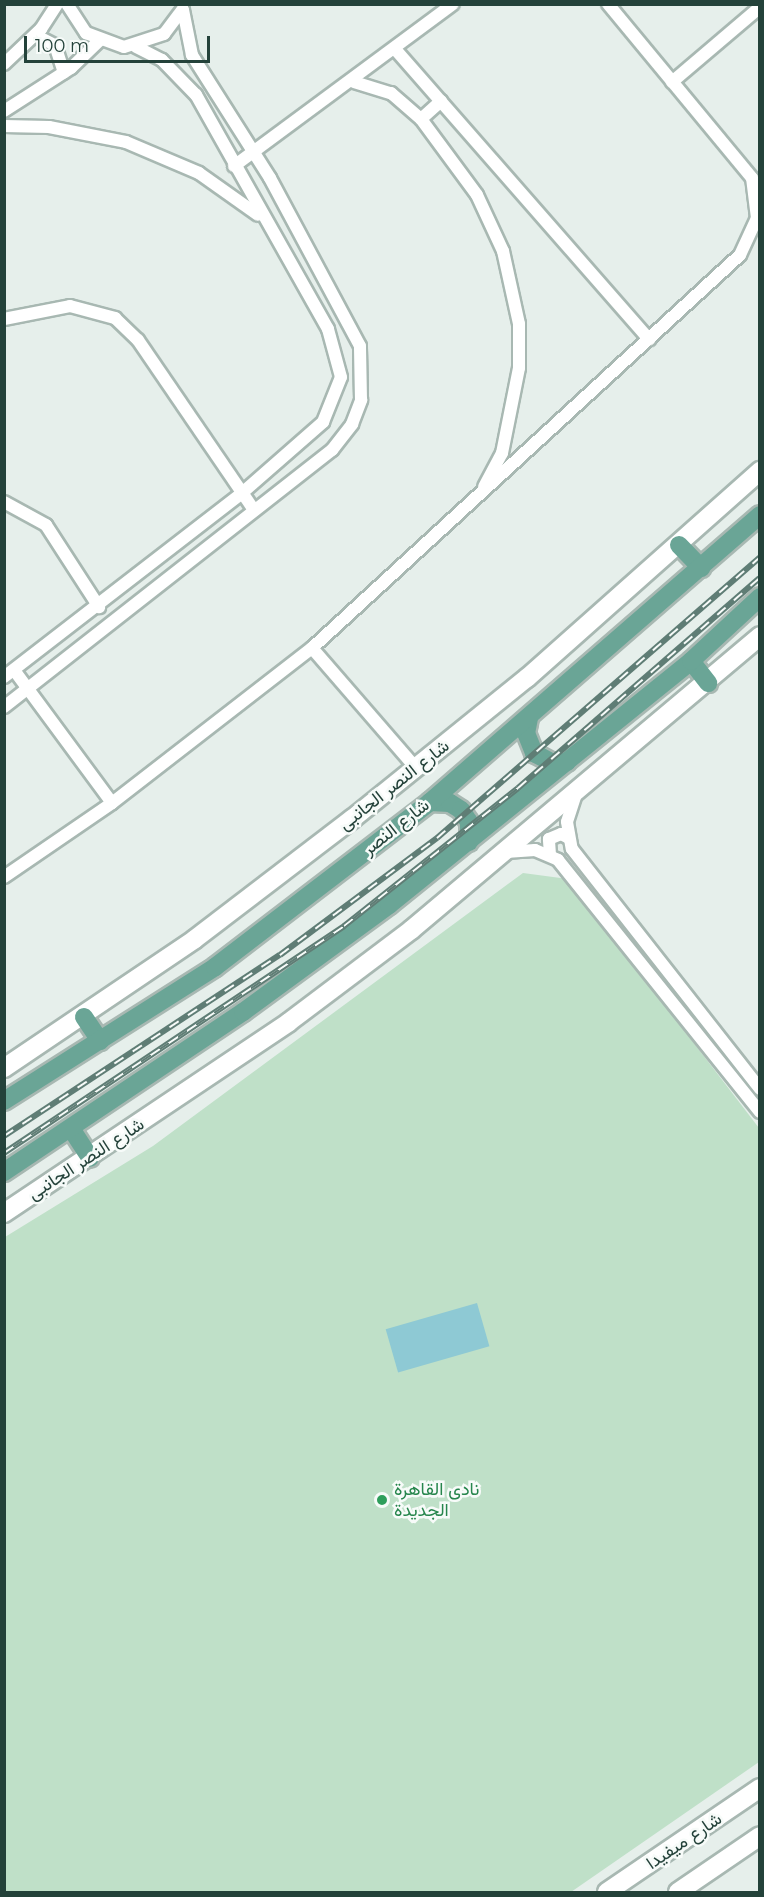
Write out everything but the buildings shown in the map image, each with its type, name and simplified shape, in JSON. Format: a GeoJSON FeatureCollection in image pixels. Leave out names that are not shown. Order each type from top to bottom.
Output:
{"type":"FeatureCollection","features":[{"type":"Feature","properties":{"kind":"main road","name":"شارع النصر"},"geometry":{"type":"LineString","coordinates":[[4,1101],[215,967],[429,802],[529,718],[759,515]]}},
{"type":"Feature","properties":{"kind":"main road"},"geometry":{"type":"LineString","coordinates":[[679,545],[701,568]]}},
{"type":"Feature","properties":{"kind":"main road"},"geometry":{"type":"LineString","coordinates":[[4,1172],[72,1130],[252,1006],[469,842],[691,661],[759,597]]}},
{"type":"Feature","properties":{"kind":"main road"},"geometry":{"type":"LineString","coordinates":[[691,661],[708,682]]}},
{"type":"Feature","properties":{"kind":"main road"},"geometry":{"type":"LineString","coordinates":[[529,718],[526,733],[534,753],[546,761],[567,762]]}},
{"type":"Feature","properties":{"kind":"main road"},"geometry":{"type":"LineString","coordinates":[[429,802],[450,803],[461,810],[469,822],[469,842]]}},
{"type":"Feature","properties":{"kind":"main road"},"geometry":{"type":"LineString","coordinates":[[84,1017],[100,1041]]}},
{"type":"Feature","properties":{"kind":"main road"},"geometry":{"type":"LineString","coordinates":[[72,1130],[90,1158]]}},
{"type":"Feature","properties":{"kind":"street"},"geometry":{"type":"LineString","coordinates":[[4,64],[35,35],[57,4]]}},
{"type":"Feature","properties":{"kind":"street"},"geometry":{"type":"LineString","coordinates":[[67,4],[75,22],[99,42],[136,46],[181,76],[328,330],[341,377],[323,422],[242,493],[99,607],[9,674],[28,690],[111,803]]}},
{"type":"Feature","properties":{"kind":"street"},"geometry":{"type":"LineString","coordinates":[[234,166],[354,82],[453,4]]}},
{"type":"Feature","properties":{"kind":"street"},"geometry":{"type":"LineString","coordinates":[[4,877],[111,803],[312,648],[740,255],[757,218],[752,178],[608,4]]}},
{"type":"Feature","properties":{"kind":"street"},"geometry":{"type":"LineString","coordinates":[[136,46],[164,34],[183,7]]}},
{"type":"Feature","properties":{"kind":"street"},"geometry":{"type":"LineString","coordinates":[[4,707],[343,438],[361,400],[364,374],[360,346],[348,320],[254,152],[192,55],[183,7]]}},
{"type":"Feature","properties":{"kind":"street"},"geometry":{"type":"LineString","coordinates":[[672,82],[759,7]]}},
{"type":"Feature","properties":{"kind":"street"},"geometry":{"type":"LineString","coordinates":[[35,35],[55,45],[64,73]]}},
{"type":"Feature","properties":{"kind":"street"},"geometry":{"type":"LineString","coordinates":[[4,111],[64,73],[99,42]]}},
{"type":"Feature","properties":{"kind":"street"},"geometry":{"type":"LineString","coordinates":[[395,49],[649,339]]}},
{"type":"Feature","properties":{"kind":"street"},"geometry":{"type":"LineString","coordinates":[[354,82],[391,93],[421,119],[460,170],[491,223],[519,324],[514,411],[502,453],[481,494]]}},
{"type":"Feature","properties":{"kind":"street"},"geometry":{"type":"LineString","coordinates":[[421,119],[441,101]]}},
{"type":"Feature","properties":{"kind":"street"},"geometry":{"type":"LineString","coordinates":[[4,126],[88,132],[136,145],[199,173],[263,219]]}},
{"type":"Feature","properties":{"kind":"street"},"geometry":{"type":"LineString","coordinates":[[4,319],[70,306],[115,318],[138,340],[254,510]]}},
{"type":"Feature","properties":{"kind":"street","name":"شارع النصر الجانبى"},"geometry":{"type":"LineString","coordinates":[[4,1068],[84,1017],[416,768],[679,545],[759,471]]}},
{"type":"Feature","properties":{"kind":"street"},"geometry":{"type":"LineString","coordinates":[[4,502],[46,525],[99,607]]}},
{"type":"Feature","properties":{"kind":"street","name":"شارع النصر الجانبى"},"geometry":{"type":"LineString","coordinates":[[4,1213],[90,1158],[289,1022],[504,853],[708,682],[759,636]]}},
{"type":"Feature","properties":{"kind":"street"},"geometry":{"type":"LineString","coordinates":[[312,648],[416,768]]}},
{"type":"Feature","properties":{"kind":"street"},"geometry":{"type":"LineString","coordinates":[[576,793],[567,822],[569,838],[759,1089]]}},
{"type":"Feature","properties":{"kind":"street"},"geometry":{"type":"LineString","coordinates":[[569,838],[557,834],[549,839],[550,855],[759,1112]]}},
{"type":"Feature","properties":{"kind":"street"},"geometry":{"type":"LineString","coordinates":[[504,853],[520,849],[550,855]]}},
{"type":"Feature","properties":{"kind":"street","name":"شارع ميفيدا"},"geometry":{"type":"LineString","coordinates":[[607,1893],[759,1788]]}},
{"type":"Feature","properties":{"kind":"street"},"geometry":{"type":"LineString","coordinates":[[678,1893],[759,1836]]}},
{"type":"Feature","properties":{"kind":"green space","name":"نادى القاهرة الجديدة"},"geometry":{"type":"Polygon","coordinates":[[[523,873],[568,879],[759,1128],[759,1762],[571,1892],[5,1892],[5,1237],[153,1146],[523,873]]]}},
{"type":"Feature","properties":{"kind":"water"},"geometry":{"type":"Polygon","coordinates":[[[477,1303],[489,1346],[398,1372],[386,1329],[477,1303]]]}},
{"type":"Feature","properties":{"kind":"railway"},"geometry":{"type":"LineString","coordinates":[[4,1136],[280,955],[437,838],[760,557]]}},
{"type":"Feature","properties":{"kind":"railway"},"geometry":{"type":"LineString","coordinates":[[4,1153],[344,926],[518,788],[760,578]]}},
{"type":"Feature","properties":{"kind":"place","name":"نادى القاهرة الجديدة"},"geometry":{"type":"Point","coordinates":[382,1500]}}]}
